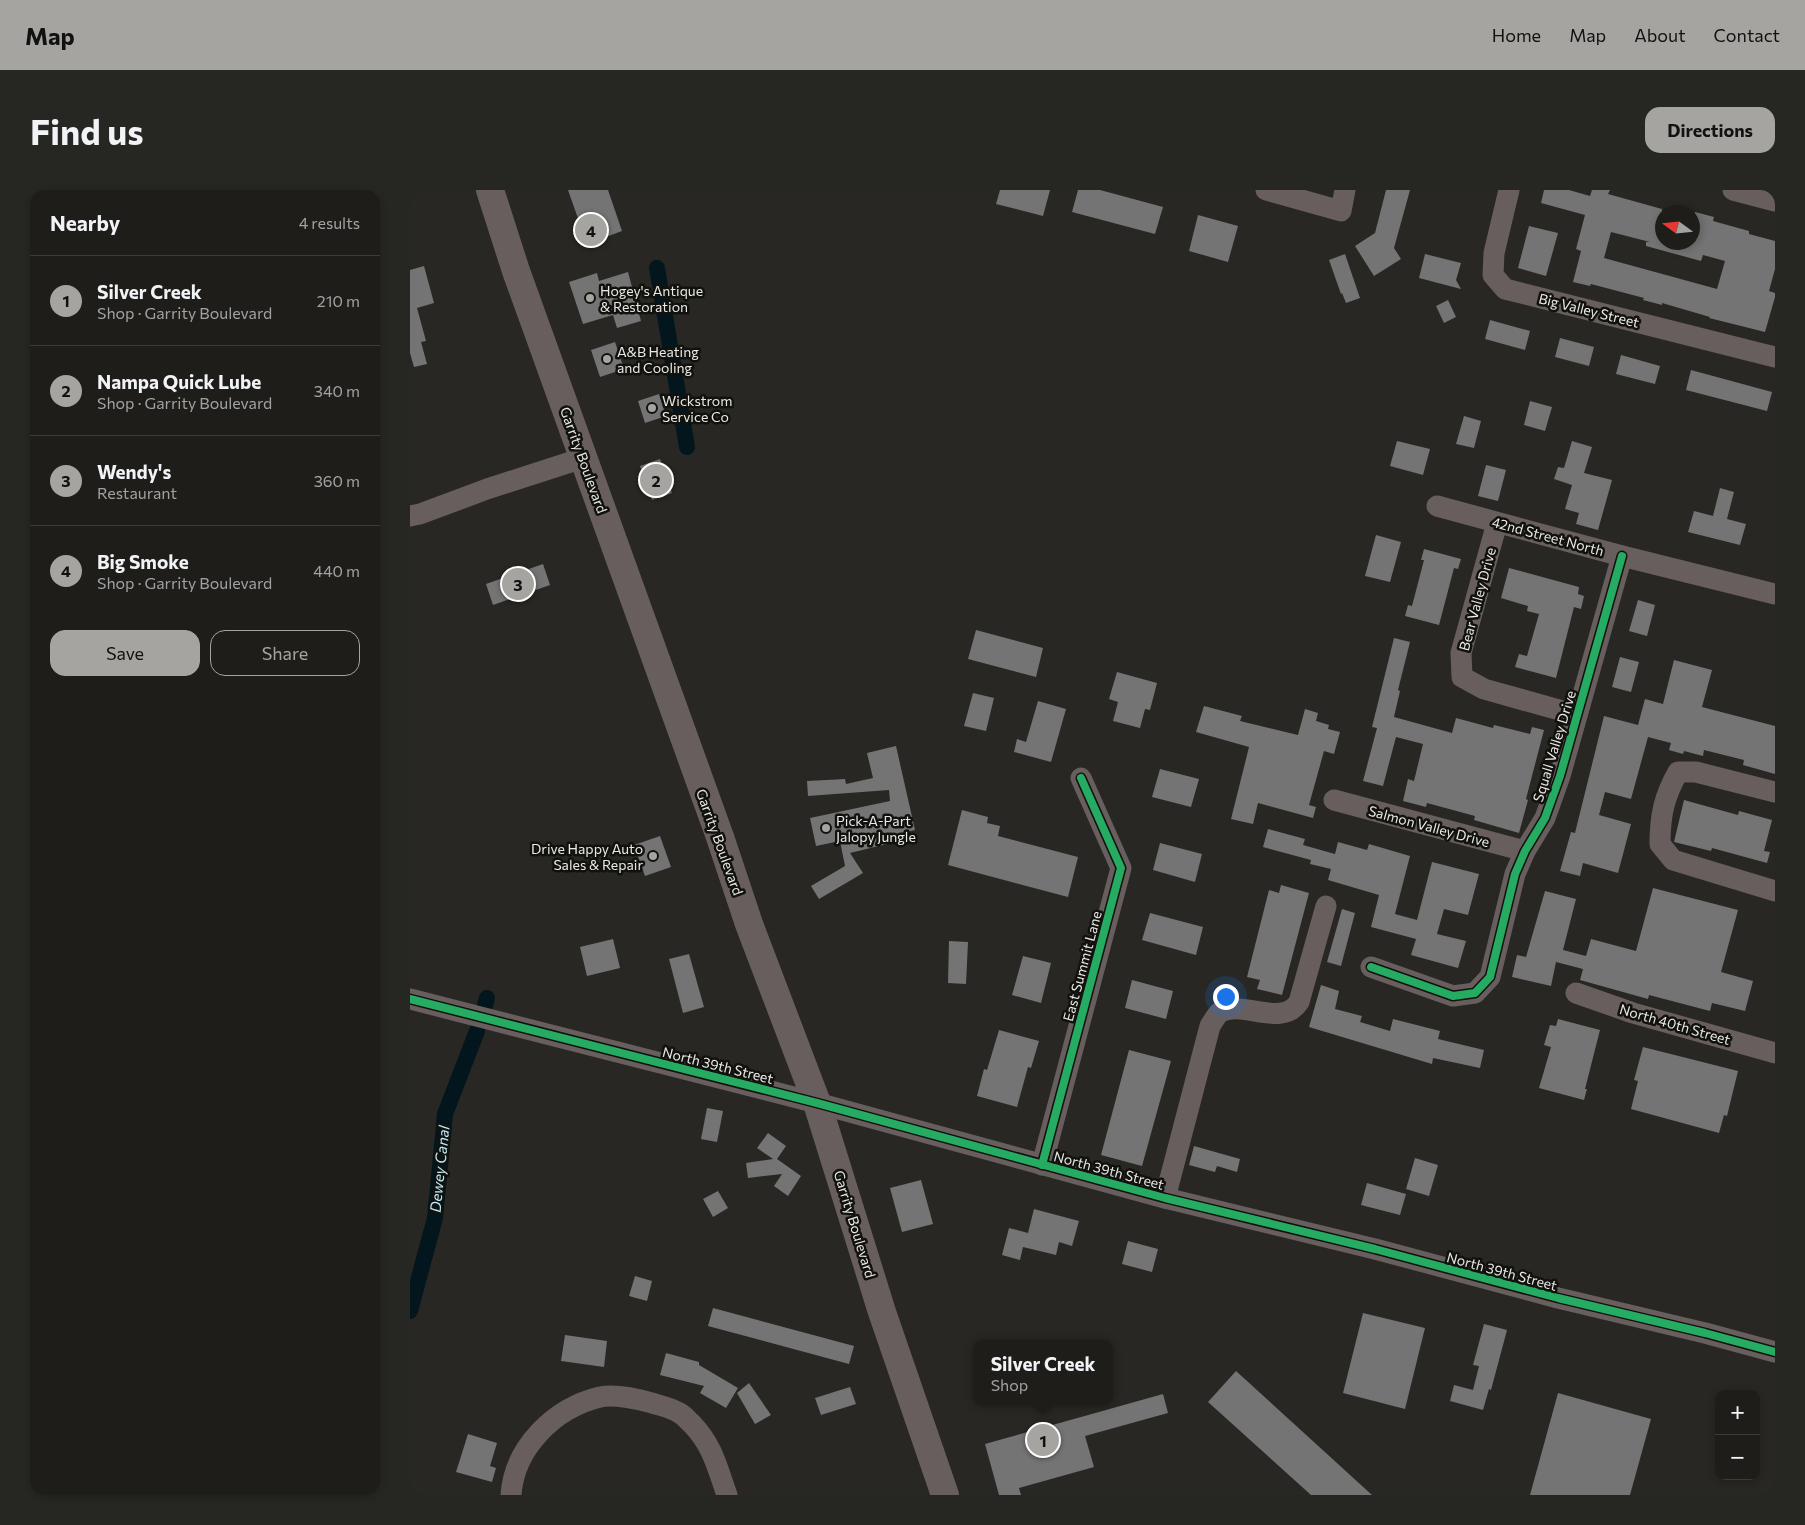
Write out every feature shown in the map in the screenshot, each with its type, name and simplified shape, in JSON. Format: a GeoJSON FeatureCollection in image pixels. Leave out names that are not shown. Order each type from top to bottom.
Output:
{"type":"FeatureCollection","features":[{"type":"Feature","properties":{"kind":"main road","name":"Garrity Boulevard"},"geometry":{"type":"LineString","coordinates":[[490,190],[516,271],[720,837],[749,924],[817,1103],[882,1312],[945,1495]]}},
{"type":"Feature","properties":{"kind":"street"},"geometry":{"type":"LineString","coordinates":[[1266,190],[1341,211],[1345,190]]}},
{"type":"Feature","properties":{"kind":"street","name":"Big Valley Street"},"geometry":{"type":"LineString","coordinates":[[1509,190],[1494,252],[1493,275],[1506,289],[1775,357]]}},
{"type":"Feature","properties":{"kind":"street"},"geometry":{"type":"LineString","coordinates":[[1733,190],[1775,201]]}},
{"type":"Feature","properties":{"kind":"street"},"geometry":{"type":"LineString","coordinates":[[410,516],[583,458]]}},
{"type":"Feature","properties":{"kind":"street","name":"42nd Street North"},"geometry":{"type":"LineString","coordinates":[[1437,506],[1622,556],[1775,594]]}},
{"type":"Feature","properties":{"kind":"street","name":"Bear Valley Drive"},"geometry":{"type":"LineString","coordinates":[[1497,523],[1461,653],[1462,677],[1484,689],[1577,715]]}},
{"type":"Feature","properties":{"kind":"street","name":"Squall Valley Drive"},"geometry":{"type":"LineString","coordinates":[[1371,967],[1453,996],[1475,993],[1490,977],[1515,874],[1525,851],[1545,818],[1560,776],[1622,556]]}},
{"type":"Feature","properties":{"kind":"street"},"geometry":{"type":"LineString","coordinates":[[1775,792],[1696,772],[1678,772],[1669,790],[1660,823],[1660,844],[1673,860],[1775,891]]}},
{"type":"Feature","properties":{"kind":"street","name":"East Summit Lane"},"geometry":{"type":"LineString","coordinates":[[1042,1165],[1121,868],[1081,778]]}},
{"type":"Feature","properties":{"kind":"street","name":"Salmon Valley Drive"},"geometry":{"type":"LineString","coordinates":[[1334,800],[1525,851]]}},
{"type":"Feature","properties":{"kind":"street","name":"North 39th Street"},"geometry":{"type":"LineString","coordinates":[[1165,1198],[1210,1026],[1219,1014],[1231,1009],[1281,1014],[1295,1008],[1299,1002],[1326,906]]}},
{"type":"Feature","properties":{"kind":"street","name":"North 40th Street"},"geometry":{"type":"LineString","coordinates":[[1576,993],[1633,1013],[1775,1053]]}},
{"type":"Feature","properties":{"kind":"street","name":"North 39th Street"},"geometry":{"type":"LineString","coordinates":[[410,999],[817,1103],[1165,1198],[1775,1352]]}},
{"type":"Feature","properties":{"kind":"street"},"geometry":{"type":"LineString","coordinates":[[511,1495],[519,1461],[534,1437],[575,1406],[601,1396],[636,1399],[665,1407],[681,1414],[701,1434],[712,1450],[727,1495]]}},
{"type":"Feature","properties":{"kind":"building"},"geometry":{"type":"Polygon","coordinates":[[[568,190],[608,190],[622,231],[587,244],[568,190]]]}},
{"type":"Feature","properties":{"kind":"building"},"geometry":{"type":"Polygon","coordinates":[[[1000,190],[1050,190],[1043,216],[996,204],[1000,190]]]}},
{"type":"Feature","properties":{"kind":"building"},"geometry":{"type":"Polygon","coordinates":[[[1078,190],[1100,190],[1163,207],[1155,234],[1072,212],[1078,190]]]}},
{"type":"Feature","properties":{"kind":"building"},"geometry":{"type":"Polygon","coordinates":[[[1386,190],[1410,190],[1394,248],[1401,259],[1374,276],[1355,246],[1375,233],[1386,190]]]}},
{"type":"Feature","properties":{"kind":"building"},"geometry":{"type":"Polygon","coordinates":[[[1544,190],[1569,190],[1590,196],[1592,190],[1610,190],[1608,194],[1655,207],[1655,248],[1646,246],[1646,242],[1650,242],[1611,232],[1604,258],[1717,289],[1725,261],[1703,255],[1701,261],[1661,250],[1700,250],[1700,213],[1714,217],[1713,221],[1749,231],[1749,234],[1775,241],[1775,269],[1769,291],[1775,293],[1775,297],[1765,332],[1709,318],[1662,303],[1662,305],[1643,300],[1644,298],[1591,284],[1590,286],[1573,282],[1581,251],[1576,249],[1585,215],[1541,203],[1544,190]]]}},
{"type":"Feature","properties":{"kind":"building"},"geometry":{"type":"Polygon","coordinates":[[[1198,215],[1238,226],[1228,262],[1189,251],[1198,215]]]}},
{"type":"Feature","properties":{"kind":"building"},"geometry":{"type":"Polygon","coordinates":[[[1529,226],[1558,233],[1546,276],[1518,268],[1529,226]]]}},
{"type":"Feature","properties":{"kind":"building"},"geometry":{"type":"Polygon","coordinates":[[[1345,254],[1360,298],[1346,303],[1329,260],[1345,254]]]}},
{"type":"Feature","properties":{"kind":"building"},"geometry":{"type":"Polygon","coordinates":[[[1425,254],[1461,263],[1456,280],[1461,289],[1419,278],[1425,254]]]}},
{"type":"Feature","properties":{"kind":"building"},"geometry":{"type":"Polygon","coordinates":[[[424,266],[434,303],[417,308],[426,341],[421,342],[427,364],[414,367],[410,353],[410,270],[424,266]]]}},
{"type":"Feature","properties":{"kind":"building"},"geometry":{"type":"Polygon","coordinates":[[[628,272],[641,321],[617,328],[613,315],[583,324],[569,282],[597,273],[599,281],[628,272]]]}},
{"type":"Feature","properties":{"kind":"building"},"geometry":{"type":"Polygon","coordinates":[[[1448,300],[1456,317],[1444,323],[1436,306],[1448,300]]]}},
{"type":"Feature","properties":{"kind":"building"},"geometry":{"type":"Polygon","coordinates":[[[1490,320],[1530,331],[1525,350],[1485,339],[1490,320]]]}},
{"type":"Feature","properties":{"kind":"building"},"geometry":{"type":"Polygon","coordinates":[[[1560,338],[1594,347],[1589,366],[1555,357],[1560,338]]]}},
{"type":"Feature","properties":{"kind":"building","name":"A&B Heating and Cooling"},"geometry":{"type":"Polygon","coordinates":[[[615,342],[624,369],[600,377],[591,350],[615,342]]]}},
{"type":"Feature","properties":{"kind":"building"},"geometry":{"type":"Polygon","coordinates":[[[1621,355],[1660,366],[1655,384],[1616,374],[1621,355]]]}},
{"type":"Feature","properties":{"kind":"building"},"geometry":{"type":"Polygon","coordinates":[[[1691,370],[1772,392],[1767,411],[1686,390],[1691,370]]]}},
{"type":"Feature","properties":{"kind":"building","name":"Wickstrom Service Co"},"geometry":{"type":"Polygon","coordinates":[[[659,394],[666,416],[645,423],[638,401],[659,394]]]}},
{"type":"Feature","properties":{"kind":"building"},"geometry":{"type":"Polygon","coordinates":[[[1530,401],[1552,407],[1545,431],[1524,425],[1530,401]]]}},
{"type":"Feature","properties":{"kind":"building"},"geometry":{"type":"Polygon","coordinates":[[[1464,416],[1481,421],[1474,448],[1456,444],[1464,416]]]}},
{"type":"Feature","properties":{"kind":"building"},"geometry":{"type":"Polygon","coordinates":[[[1397,441],[1430,449],[1423,475],[1390,466],[1397,441]]]}},
{"type":"Feature","properties":{"kind":"building"},"geometry":{"type":"Polygon","coordinates":[[[1572,441],[1592,447],[1584,473],[1612,480],[1598,530],[1576,524],[1579,513],[1565,509],[1572,485],[1554,479],[1558,467],[1564,468],[1572,441]]]}},
{"type":"Feature","properties":{"kind":"building"},"geometry":{"type":"Polygon","coordinates":[[[660,459],[672,493],[652,500],[640,466],[660,459]]]}},
{"type":"Feature","properties":{"kind":"building"},"geometry":{"type":"Polygon","coordinates":[[[1486,465],[1506,470],[1498,501],[1478,496],[1486,465]]]}},
{"type":"Feature","properties":{"kind":"building"},"geometry":{"type":"Polygon","coordinates":[[[1720,488],[1734,492],[1727,519],[1746,524],[1740,545],[1688,532],[1694,511],[1713,516],[1720,488]]]}},
{"type":"Feature","properties":{"kind":"building"},"geometry":{"type":"Polygon","coordinates":[[[1376,535],[1401,542],[1390,582],[1365,576],[1376,535]]]}},
{"type":"Feature","properties":{"kind":"building"},"geometry":{"type":"Polygon","coordinates":[[[1424,549],[1461,559],[1458,569],[1454,568],[1439,625],[1405,616],[1408,605],[1412,606],[1424,560],[1421,560],[1424,549]]]}},
{"type":"Feature","properties":{"kind":"building"},"geometry":{"type":"Polygon","coordinates":[[[543,564],[550,585],[493,605],[486,584],[543,564]]]}},
{"type":"Feature","properties":{"kind":"building"},"geometry":{"type":"Polygon","coordinates":[[[1509,568],[1579,587],[1578,594],[1584,596],[1581,609],[1574,607],[1556,678],[1515,667],[1519,654],[1527,656],[1539,614],[1527,611],[1528,606],[1501,598],[1509,568]]]}},
{"type":"Feature","properties":{"kind":"building"},"geometry":{"type":"Polygon","coordinates":[[[1638,600],[1655,605],[1647,636],[1629,631],[1638,600]]]}},
{"type":"Feature","properties":{"kind":"building"},"geometry":{"type":"Polygon","coordinates":[[[976,630],[1043,648],[1036,677],[968,659],[976,630]]]}},
{"type":"Feature","properties":{"kind":"building"},"geometry":{"type":"Polygon","coordinates":[[[1394,638],[1410,642],[1398,690],[1400,691],[1394,717],[1452,733],[1456,718],[1493,728],[1494,725],[1530,734],[1532,727],[1544,730],[1519,833],[1474,820],[1475,816],[1427,803],[1426,807],[1403,801],[1408,779],[1414,781],[1423,744],[1396,737],[1383,786],[1363,781],[1377,728],[1372,727],[1394,638]]]}},
{"type":"Feature","properties":{"kind":"building"},"geometry":{"type":"Polygon","coordinates":[[[1620,657],[1639,662],[1631,692],[1612,687],[1620,657]]]}},
{"type":"Feature","properties":{"kind":"building"},"geometry":{"type":"Polygon","coordinates":[[[1674,660],[1712,670],[1702,707],[1775,726],[1775,774],[1743,765],[1744,760],[1704,750],[1703,756],[1684,751],[1683,754],[1669,750],[1671,743],[1648,737],[1631,799],[1605,792],[1599,815],[1631,824],[1618,873],[1583,863],[1580,876],[1560,871],[1571,832],[1575,833],[1604,716],[1638,725],[1645,699],[1663,704],[1674,660]]]}},
{"type":"Feature","properties":{"kind":"building"},"geometry":{"type":"Polygon","coordinates":[[[1117,672],[1157,683],[1150,710],[1145,709],[1140,728],[1113,721],[1118,702],[1109,699],[1117,672]]]}},
{"type":"Feature","properties":{"kind":"building"},"geometry":{"type":"Polygon","coordinates":[[[973,693],[994,698],[986,731],[964,726],[973,693]]]}},
{"type":"Feature","properties":{"kind":"building"},"geometry":{"type":"Polygon","coordinates":[[[1038,701],[1066,709],[1051,762],[1014,752],[1017,739],[1026,742],[1038,701]]]}},
{"type":"Feature","properties":{"kind":"building"},"geometry":{"type":"Polygon","coordinates":[[[1204,706],[1242,716],[1240,721],[1298,735],[1305,709],[1318,713],[1316,721],[1329,725],[1328,729],[1340,732],[1334,754],[1324,751],[1309,805],[1316,807],[1313,818],[1258,803],[1253,824],[1231,819],[1249,747],[1196,732],[1204,706]]]}},
{"type":"Feature","properties":{"kind":"building"},"geometry":{"type":"Polygon","coordinates":[[[896,746],[915,830],[889,836],[891,843],[850,853],[863,873],[819,899],[811,886],[845,866],[840,841],[816,846],[810,818],[890,801],[889,790],[808,796],[807,781],[845,779],[846,784],[873,778],[867,753],[896,746]]]}},
{"type":"Feature","properties":{"kind":"building"},"geometry":{"type":"Polygon","coordinates":[[[1160,769],[1199,779],[1191,807],[1152,797],[1160,769]]]}},
{"type":"Feature","properties":{"kind":"building"},"geometry":{"type":"Polygon","coordinates":[[[1684,800],[1738,815],[1739,811],[1772,820],[1764,851],[1770,852],[1767,863],[1712,848],[1711,851],[1674,842],[1684,800]]]}},
{"type":"Feature","properties":{"kind":"building"},"geometry":{"type":"Polygon","coordinates":[[[962,810],[988,817],[987,823],[1000,826],[998,836],[1078,857],[1068,897],[948,865],[962,810]]]}},
{"type":"Feature","properties":{"kind":"building"},"geometry":{"type":"Polygon","coordinates":[[[1268,829],[1305,839],[1303,845],[1335,854],[1338,842],[1367,850],[1369,844],[1410,856],[1395,914],[1417,920],[1432,862],[1479,874],[1468,915],[1444,909],[1437,934],[1466,941],[1458,968],[1411,955],[1416,939],[1371,927],[1379,895],[1328,880],[1331,869],[1310,864],[1311,860],[1263,847],[1268,829]]]}},
{"type":"Feature","properties":{"kind":"building","name":"Drive Happy Auto Sales & Repair"},"geometry":{"type":"Polygon","coordinates":[[[660,836],[671,867],[645,876],[634,845],[660,836]]]}},
{"type":"Feature","properties":{"kind":"building"},"geometry":{"type":"Polygon","coordinates":[[[1160,843],[1202,854],[1195,882],[1153,870],[1160,843]]]}},
{"type":"Feature","properties":{"kind":"building"},"geometry":{"type":"Polygon","coordinates":[[[1281,885],[1309,893],[1282,995],[1257,989],[1260,980],[1247,977],[1269,890],[1279,893],[1281,885]]]}},
{"type":"Feature","properties":{"kind":"building"},"geometry":{"type":"Polygon","coordinates":[[[1653,888],[1738,910],[1721,972],[1753,981],[1745,1011],[1712,1003],[1710,1011],[1649,995],[1648,999],[1580,980],[1583,969],[1556,962],[1551,986],[1512,977],[1517,955],[1526,957],[1545,891],[1576,899],[1563,950],[1586,956],[1591,939],[1636,951],[1653,888]]]}},
{"type":"Feature","properties":{"kind":"building"},"geometry":{"type":"Polygon","coordinates":[[[1342,909],[1355,913],[1341,966],[1327,962],[1342,909]]]}},
{"type":"Feature","properties":{"kind":"building"},"geometry":{"type":"Polygon","coordinates":[[[1150,913],[1203,927],[1196,955],[1142,940],[1150,913]]]}},
{"type":"Feature","properties":{"kind":"building"},"geometry":{"type":"Polygon","coordinates":[[[613,939],[620,968],[587,976],[580,947],[613,939]]]}},
{"type":"Feature","properties":{"kind":"building"},"geometry":{"type":"Polygon","coordinates":[[[949,941],[968,942],[966,984],[948,983],[949,941]]]}},
{"type":"Feature","properties":{"kind":"building"},"geometry":{"type":"Polygon","coordinates":[[[689,954],[704,1007],[683,1013],[669,959],[689,954]]]}},
{"type":"Feature","properties":{"kind":"building"},"geometry":{"type":"Polygon","coordinates":[[[1023,956],[1051,963],[1041,1003],[1012,995],[1023,956]]]}},
{"type":"Feature","properties":{"kind":"building"},"geometry":{"type":"Polygon","coordinates":[[[1132,980],[1173,991],[1166,1019],[1125,1008],[1132,980]]]}},
{"type":"Feature","properties":{"kind":"building"},"geometry":{"type":"Polygon","coordinates":[[[1321,985],[1339,991],[1335,1009],[1362,1016],[1360,1022],[1390,1031],[1393,1019],[1440,1031],[1438,1039],[1484,1050],[1480,1068],[1433,1058],[1432,1064],[1309,1027],[1321,985]]]}},
{"type":"Feature","properties":{"kind":"building"},"geometry":{"type":"Polygon","coordinates":[[[1558,1019],[1600,1030],[1584,1100],[1539,1088],[1551,1047],[1544,1045],[1550,1025],[1556,1026],[1558,1019]]]}},
{"type":"Feature","properties":{"kind":"building"},"geometry":{"type":"Polygon","coordinates":[[[999,1030],[1039,1041],[1031,1068],[1028,1067],[1017,1107],[977,1096],[984,1069],[987,1070],[999,1030]]]}},
{"type":"Feature","properties":{"kind":"building"},"geometry":{"type":"Polygon","coordinates":[[[1643,1047],[1738,1071],[1727,1116],[1724,1115],[1719,1133],[1631,1109],[1638,1081],[1634,1080],[1643,1047]]]}},
{"type":"Feature","properties":{"kind":"building"},"geometry":{"type":"Polygon","coordinates":[[[1129,1050],[1171,1061],[1142,1166],[1101,1155],[1129,1050]]]}},
{"type":"Feature","properties":{"kind":"building"},"geometry":{"type":"Polygon","coordinates":[[[707,1108],[723,1111],[717,1142],[701,1139],[707,1108]]]}},
{"type":"Feature","properties":{"kind":"building"},"geometry":{"type":"Polygon","coordinates":[[[768,1133],[786,1146],[777,1159],[801,1176],[788,1196],[774,1186],[782,1174],[748,1178],[746,1163],[773,1159],[757,1148],[768,1133]]]}},
{"type":"Feature","properties":{"kind":"building"},"geometry":{"type":"Polygon","coordinates":[[[1194,1146],[1240,1159],[1237,1172],[1217,1166],[1215,1172],[1189,1165],[1194,1146]]]}},
{"type":"Feature","properties":{"kind":"building"},"geometry":{"type":"Polygon","coordinates":[[[1415,1158],[1438,1165],[1429,1196],[1406,1189],[1415,1158]]]}},
{"type":"Feature","properties":{"kind":"building"},"geometry":{"type":"Polygon","coordinates":[[[921,1180],[933,1224],[902,1232],[890,1188],[921,1180]]]}},
{"type":"Feature","properties":{"kind":"building"},"geometry":{"type":"Polygon","coordinates":[[[1367,1183],[1406,1194],[1400,1215],[1361,1205],[1367,1183]]]}},
{"type":"Feature","properties":{"kind":"building"},"geometry":{"type":"Polygon","coordinates":[[[718,1191],[728,1208],[713,1217],[703,1199],[718,1191]]]}},
{"type":"Feature","properties":{"kind":"building"},"geometry":{"type":"Polygon","coordinates":[[[1034,1209],[1079,1221],[1072,1246],[1059,1242],[1056,1255],[1023,1247],[1020,1260],[1002,1255],[1009,1228],[1028,1233],[1034,1209]]]}},
{"type":"Feature","properties":{"kind":"building"},"geometry":{"type":"Polygon","coordinates":[[[1128,1241],[1158,1249],[1152,1272],[1122,1264],[1128,1241]]]}},
{"type":"Feature","properties":{"kind":"building"},"geometry":{"type":"Polygon","coordinates":[[[635,1276],[652,1281],[647,1301],[629,1296],[635,1276]]]}},
{"type":"Feature","properties":{"kind":"building"},"geometry":{"type":"Polygon","coordinates":[[[713,1308],[854,1346],[849,1364],[708,1326],[713,1308]]]}},
{"type":"Feature","properties":{"kind":"building"},"geometry":{"type":"Polygon","coordinates":[[[1363,1313],[1425,1328],[1405,1409],[1343,1393],[1363,1313]]]}},
{"type":"Feature","properties":{"kind":"building"},"geometry":{"type":"Polygon","coordinates":[[[1484,1324],[1507,1330],[1491,1390],[1489,1389],[1483,1410],[1450,1401],[1454,1385],[1473,1390],[1479,1366],[1473,1365],[1484,1324]]]}},
{"type":"Feature","properties":{"kind":"building"},"geometry":{"type":"Polygon","coordinates":[[[565,1335],[607,1341],[604,1367],[561,1361],[565,1335]]]}},
{"type":"Feature","properties":{"kind":"building"},"geometry":{"type":"Polygon","coordinates":[[[666,1353],[699,1362],[699,1365],[738,1388],[726,1408],[700,1393],[704,1386],[660,1375],[666,1353]]]}},
{"type":"Feature","properties":{"kind":"building"},"geometry":{"type":"Polygon","coordinates":[[[1236,1371],[1372,1495],[1311,1495],[1208,1402],[1236,1371]]]}},
{"type":"Feature","properties":{"kind":"building"},"geometry":{"type":"Polygon","coordinates":[[[749,1383],[771,1415],[755,1424],[737,1393],[749,1383]]]}},
{"type":"Feature","properties":{"kind":"building"},"geometry":{"type":"Polygon","coordinates":[[[850,1387],[856,1404],[821,1415],[815,1398],[850,1387]]]}},
{"type":"Feature","properties":{"kind":"building"},"geometry":{"type":"Polygon","coordinates":[[[1558,1393],[1651,1419],[1630,1495],[1530,1495],[1558,1393]]]}},
{"type":"Feature","properties":{"kind":"building"},"geometry":{"type":"Polygon","coordinates":[[[1163,1394],[1168,1413],[1085,1436],[1094,1467],[1019,1488],[1021,1495],[999,1495],[985,1444],[1163,1394]]]}},
{"type":"Feature","properties":{"kind":"building"},"geometry":{"type":"Polygon","coordinates":[[[468,1434],[497,1443],[490,1466],[496,1468],[492,1482],[456,1472],[468,1434]]]}},
{"type":"Feature","properties":{"kind":"waterway","name":"Dewey Canal"},"geometry":{"type":"LineString","coordinates":[[657,268],[687,447]]}},
{"type":"Feature","properties":{"kind":"waterway","name":"Dewey Canal"},"geometry":{"type":"LineString","coordinates":[[484,1009],[487,998]]}},
{"type":"Feature","properties":{"kind":"waterway","name":"Dewey Canal"},"geometry":{"type":"LineString","coordinates":[[410,1311],[435,1218],[445,1114],[477,1031]]}},
{"type":"Feature","properties":{"kind":"cycle path"},"geometry":{"type":"LineString","coordinates":[[1371,967],[1453,996],[1475,993],[1490,977],[1515,874],[1525,851],[1545,818],[1560,776],[1622,556]]}},
{"type":"Feature","properties":{"kind":"cycle path"},"geometry":{"type":"LineString","coordinates":[[1042,1165],[1121,868],[1081,778]]}},
{"type":"Feature","properties":{"kind":"cycle path"},"geometry":{"type":"LineString","coordinates":[[410,999],[817,1103],[1165,1198],[1375,1249],[1558,1298],[1705,1333],[1775,1352]]}},
{"type":"Feature","properties":{"kind":"place","name":"Big Smoke"},"geometry":{"type":"Point","coordinates":[591,230]}},
{"type":"Feature","properties":{"kind":"place","name":"Hogey's Antique & Restoration"},"geometry":{"type":"Point","coordinates":[590,298]}},
{"type":"Feature","properties":{"kind":"place","name":"A&B Heating and Cooling"},"geometry":{"type":"Point","coordinates":[607,359]}},
{"type":"Feature","properties":{"kind":"place","name":"Wickstrom Service Co"},"geometry":{"type":"Point","coordinates":[652,408]}},
{"type":"Feature","properties":{"kind":"place","name":"Nampa Quick Lube"},"geometry":{"type":"Point","coordinates":[656,480]}},
{"type":"Feature","properties":{"kind":"place","name":"Wendy's"},"geometry":{"type":"Point","coordinates":[518,584]}},
{"type":"Feature","properties":{"kind":"place","name":"Pick-A-Part Jalopy Jungle"},"geometry":{"type":"Point","coordinates":[826,828]}},
{"type":"Feature","properties":{"kind":"place","name":"Drive Happy Auto Sales & Repair"},"geometry":{"type":"Point","coordinates":[653,856]}},
{"type":"Feature","properties":{"kind":"place","name":"Silver Creek"},"geometry":{"type":"Point","coordinates":[1043,1440]}}]}
